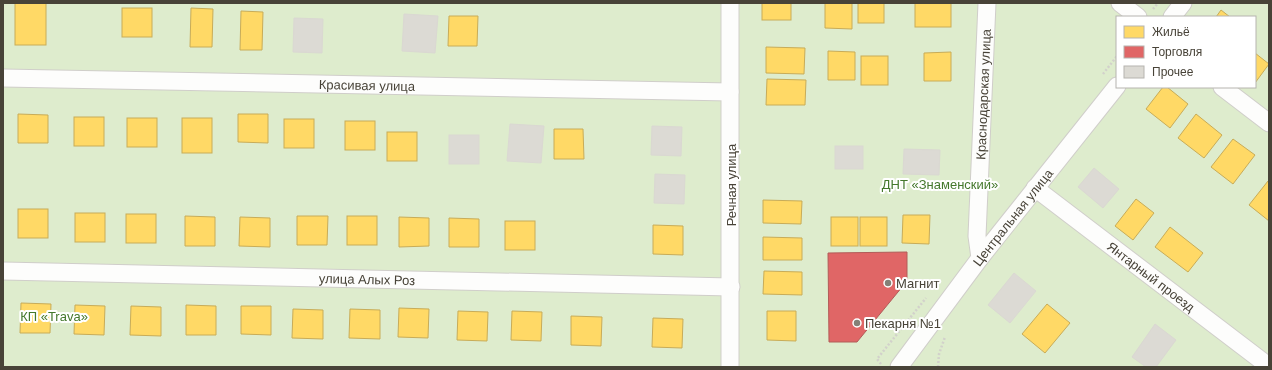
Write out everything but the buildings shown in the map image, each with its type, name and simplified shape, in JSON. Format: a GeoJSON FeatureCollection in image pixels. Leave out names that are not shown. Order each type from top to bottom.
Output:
{"type":"FeatureCollection","features":[{"type":"Feature","properties":{"kind":"street","name":"Речная улица"},"geometry":{"type":"LineString","coordinates":[[730,3],[730,367]]}},
{"type":"Feature","properties":{"kind":"street","name":"Краснодарская улица"},"geometry":{"type":"LineString","coordinates":[[980,258],[977,236],[987,3]]}},
{"type":"Feature","properties":{"kind":"street"},"geometry":{"type":"LineString","coordinates":[[1120,3],[1137,16]]}},
{"type":"Feature","properties":{"kind":"street"},"geometry":{"type":"LineString","coordinates":[[1173,16],[1183,3]]}},
{"type":"Feature","properties":{"kind":"street","name":"Красивая улица"},"geometry":{"type":"LineString","coordinates":[[3,78],[730,92]]}},
{"type":"Feature","properties":{"kind":"street","name":"Центральная улица"},"geometry":{"type":"LineString","coordinates":[[899,367],[912,359],[980,258],[1116,87]]}},
{"type":"Feature","properties":{"kind":"street"},"geometry":{"type":"LineString","coordinates":[[1223,88],[1269,123]]}},
{"type":"Feature","properties":{"kind":"street","name":"Янтарный проезд"},"geometry":{"type":"LineString","coordinates":[[1035,188],[1262,361],[1264,367]]}},
{"type":"Feature","properties":{"kind":"street","name":"улица Алых Роз"},"geometry":{"type":"LineString","coordinates":[[3,271],[731,286]]}},
{"type":"Feature","properties":{"kind":"green space","name":"ДНТ «Знаменский»"},"geometry":{"type":"Polygon","coordinates":[[[3,3],[1269,3],[1269,367],[3,367],[3,3]]]}},
{"type":"Feature","properties":{"kind":"place","name":"Магнит"},"geometry":{"type":"Point","coordinates":[888,283]}},
{"type":"Feature","properties":{"kind":"place","name":"Пекарня №1"},"geometry":{"type":"Point","coordinates":[857,323]}},
{"type":"Feature","properties":{"kind":"park label","name":"КП «Trava»"},"geometry":{"type":"Point","coordinates":[54,316]}}]}
